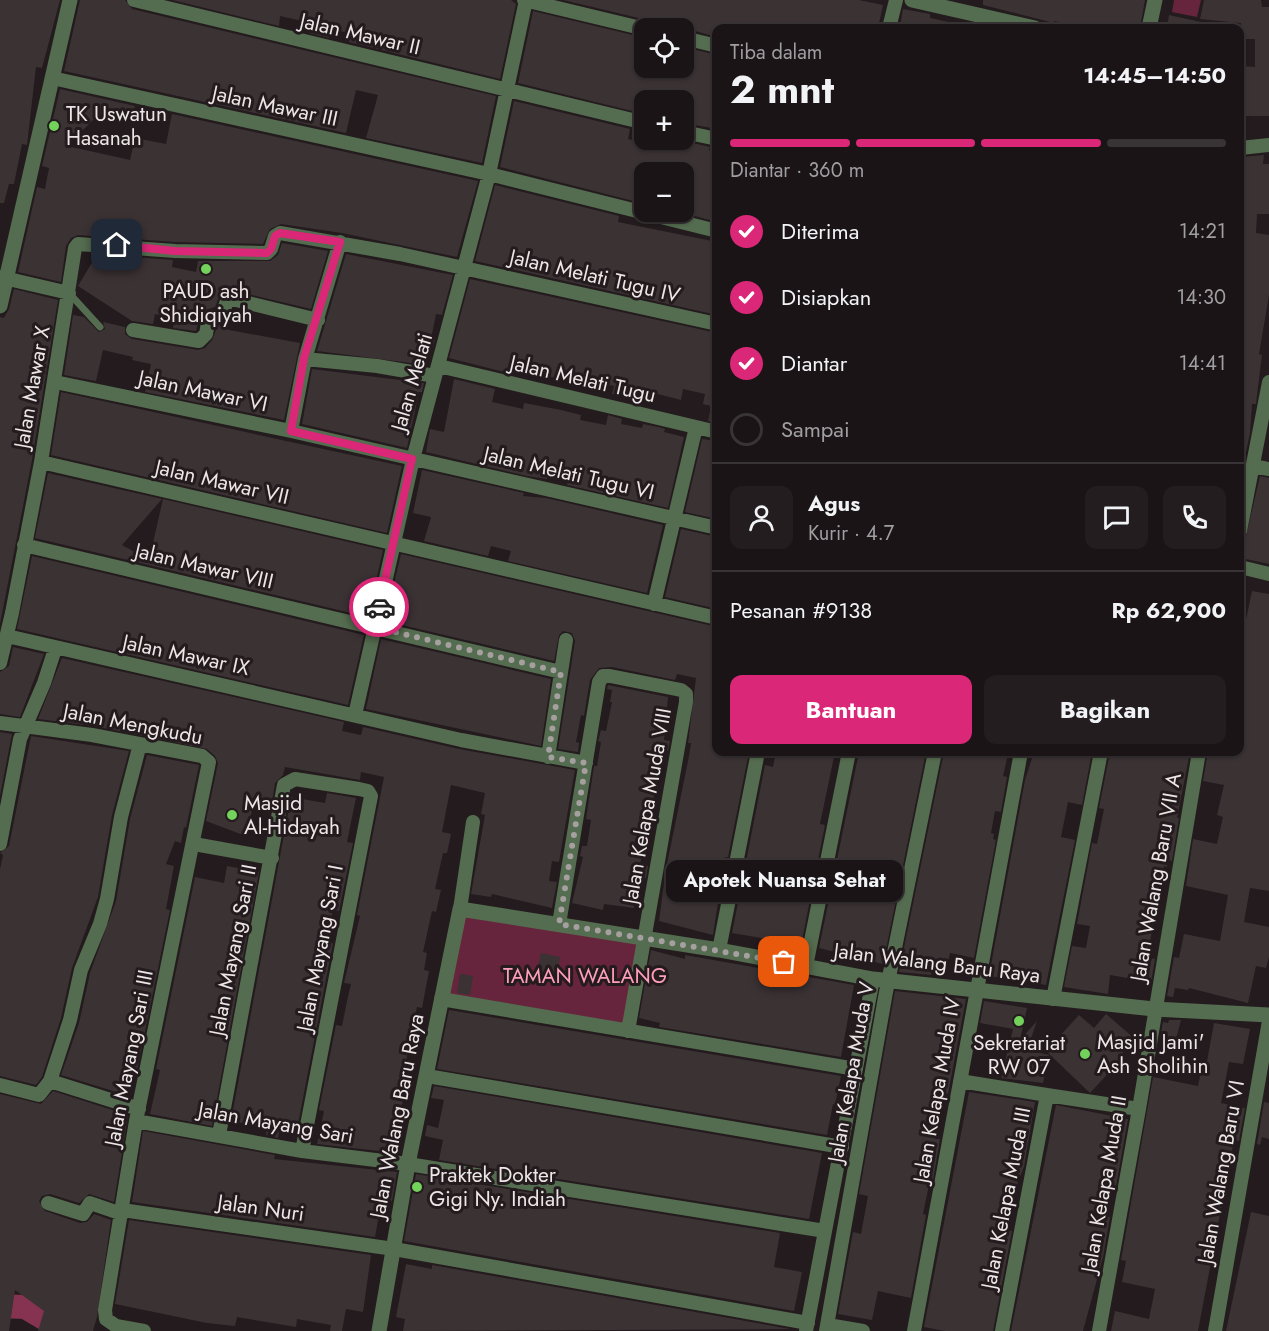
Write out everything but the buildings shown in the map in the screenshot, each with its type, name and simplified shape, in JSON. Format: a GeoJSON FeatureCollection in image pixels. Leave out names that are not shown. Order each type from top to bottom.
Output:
{"type":"FeatureCollection","features":[{"type":"Feature","properties":{"kind":"street"},"geometry":{"type":"LineString","coordinates":[[0,306],[3,278],[70,0]]}},
{"type":"Feature","properties":{"kind":"street","name":"Jalan Mawar II"},"geometry":{"type":"LineString","coordinates":[[134,0],[634,120]]}},
{"type":"Feature","properties":{"kind":"street"},"geometry":{"type":"LineString","coordinates":[[526,0],[634,26]]}},
{"type":"Feature","properties":{"kind":"street","name":"Jalan Melati"},"geometry":{"type":"LineString","coordinates":[[355,715],[412,459],[489,174],[526,0]]}},
{"type":"Feature","properties":{"kind":"street"},"geometry":{"type":"LineString","coordinates":[[890,24],[896,0]]}},
{"type":"Feature","properties":{"kind":"street"},"geometry":{"type":"LineString","coordinates":[[912,0],[1017,24]]}},
{"type":"Feature","properties":{"kind":"street"},"geometry":{"type":"LineString","coordinates":[[1150,24],[1155,0]]}},
{"type":"Feature","properties":{"kind":"street"},"geometry":{"type":"LineString","coordinates":[[694,40],[712,45]]}},
{"type":"Feature","properties":{"kind":"street","name":"Jalan Mawar III"},"geometry":{"type":"LineString","coordinates":[[52,78],[489,174],[712,230]]}},
{"type":"Feature","properties":{"kind":"street"},"geometry":{"type":"LineString","coordinates":[[694,134],[712,139]]}},
{"type":"Feature","properties":{"kind":"street"},"geometry":{"type":"LineString","coordinates":[[1244,148],[1269,145]]}},
{"type":"Feature","properties":{"kind":"street","name":"Jalan Melati Tugu IV"},"geometry":{"type":"LineString","coordinates":[[78,243],[232,253],[269,252],[275,236],[280,233],[340,242],[712,323]]}},
{"type":"Feature","properties":{"kind":"street"},"geometry":{"type":"LineString","coordinates":[[291,431],[304,358],[318,320],[340,242]]}},
{"type":"Feature","properties":{"kind":"street","name":"Jalan Mawar X"},"geometry":{"type":"LineString","coordinates":[[0,663],[41,462],[75,248],[78,243]]}},
{"type":"Feature","properties":{"kind":"street"},"geometry":{"type":"LineString","coordinates":[[3,278],[69,294]]}},
{"type":"Feature","properties":{"kind":"street"},"geometry":{"type":"LineString","coordinates":[[133,330],[199,341],[206,334],[209,317],[222,315],[228,298],[318,320]]}},
{"type":"Feature","properties":{"kind":"street","name":"Jalan Melati Tugu"},"geometry":{"type":"LineString","coordinates":[[304,358],[437,371],[712,431]]}},
{"type":"Feature","properties":{"kind":"street","name":"Jalan Mawar VI"},"geometry":{"type":"LineString","coordinates":[[55,382],[291,431],[412,459]]}},
{"type":"Feature","properties":{"kind":"street"},"geometry":{"type":"LineString","coordinates":[[1244,511],[1268,391]]}},
{"type":"Feature","properties":{"kind":"street"},"geometry":{"type":"LineString","coordinates":[[654,604],[696,427]]}},
{"type":"Feature","properties":{"kind":"street","name":"Jalan Melati Tugu VI"},"geometry":{"type":"LineString","coordinates":[[412,459],[712,527]]}},
{"type":"Feature","properties":{"kind":"street","name":"Jalan Mawar VII"},"geometry":{"type":"LineString","coordinates":[[41,462],[712,617]]}},
{"type":"Feature","properties":{"kind":"street"},"geometry":{"type":"LineString","coordinates":[[1253,466],[1269,469]]}},
{"type":"Feature","properties":{"kind":"street","name":"Jalan Mawar VIII"},"geometry":{"type":"LineString","coordinates":[[24,545],[561,672]]}},
{"type":"Feature","properties":{"kind":"street"},"geometry":{"type":"LineString","coordinates":[[1244,568],[1269,574]]}},
{"type":"Feature","properties":{"kind":"street","name":"Jalan Mawar IX"},"geometry":{"type":"LineString","coordinates":[[7,636],[55,649],[355,715]]}},
{"type":"Feature","properties":{"kind":"street"},"geometry":{"type":"LineString","coordinates":[[548,757],[566,640]]}},
{"type":"Feature","properties":{"kind":"street"},"geometry":{"type":"LineString","coordinates":[[0,844],[20,739],[55,649]]}},
{"type":"Feature","properties":{"kind":"street","name":"Jalan Kelapa Muda VIII"},"geometry":{"type":"LineString","coordinates":[[586,763],[599,682],[603,676],[681,690],[686,694],[645,938]]}},
{"type":"Feature","properties":{"kind":"street"},"geometry":{"type":"LineString","coordinates":[[355,715],[460,740],[586,763],[559,924]]}},
{"type":"Feature","properties":{"kind":"street","name":"Jalan Mengkudu"},"geometry":{"type":"LineString","coordinates":[[0,723],[140,744],[208,759],[194,844]]}},
{"type":"Feature","properties":{"kind":"street"},"geometry":{"type":"LineString","coordinates":[[0,1085],[39,1095],[50,1081],[69,1020],[81,970],[107,899],[121,817],[140,744]]}},
{"type":"Feature","properties":{"kind":"street"},"geometry":{"type":"LineString","coordinates":[[718,950],[757,756]]}},
{"type":"Feature","properties":{"kind":"street"},"geometry":{"type":"LineString","coordinates":[[806,966],[848,756]]}},
{"type":"Feature","properties":{"kind":"street","name":"Jalan Kelapa Muda V"},"geometry":{"type":"LineString","coordinates":[[827,1328],[881,980],[934,756]]}},
{"type":"Feature","properties":{"kind":"street","name":"Jalan Kelapa Muda IV"},"geometry":{"type":"LineString","coordinates":[[914,1331],[1021,756]]}},
{"type":"Feature","properties":{"kind":"street"},"geometry":{"type":"LineString","coordinates":[[1053,999],[1100,756]]}},
{"type":"Feature","properties":{"kind":"street","name":"Jalan Walang Baru VII A"},"geometry":{"type":"LineString","coordinates":[[1154,1009],[1198,756]]}},
{"type":"Feature","properties":{"kind":"street","name":"Jalan Mayang Sari II"},"geometry":{"type":"LineString","coordinates":[[219,1135],[284,785],[296,779]]}},
{"type":"Feature","properties":{"kind":"street","name":"Jalan Mayang Sari I"},"geometry":{"type":"LineString","coordinates":[[296,779],[368,791],[371,796],[302,1151]]}},
{"type":"Feature","properties":{"kind":"street","name":"Jalan Walang Baru Raya"},"geometry":{"type":"LineString","coordinates":[[379,1331],[408,1164],[460,909],[473,822]]}},
{"type":"Feature","properties":{"kind":"street"},"geometry":{"type":"LineString","coordinates":[[194,844],[272,858]]}},
{"type":"Feature","properties":{"kind":"street","name":"Jalan Mayang Sari III"},"geometry":{"type":"LineString","coordinates":[[144,1331],[116,1326],[106,1319],[105,1310],[138,1115],[194,844]]}},
{"type":"Feature","properties":{"kind":"street","name":"Jalan Walang Baru Raya"},"geometry":{"type":"LineString","coordinates":[[460,909],[718,950],[881,980],[1154,1009],[1269,1015]]}},
{"type":"Feature","properties":{"kind":"street"},"geometry":{"type":"LineString","coordinates":[[628,1031],[645,938]]}},
{"type":"Feature","properties":{"kind":"street"},"geometry":{"type":"LineString","coordinates":[[807,1327],[856,1069],[881,980]]}},
{"type":"Feature","properties":{"kind":"street"},"geometry":{"type":"LineString","coordinates":[[441,999],[856,1069]]}},
{"type":"Feature","properties":{"kind":"street","name":"Jalan Kelapa Muda II"},"geometry":{"type":"LineString","coordinates":[[1099,1331],[1139,1109],[1154,1009]]}},
{"type":"Feature","properties":{"kind":"street","name":"Jalan Walang Baru VI"},"geometry":{"type":"LineString","coordinates":[[1215,1331],[1269,1020]]}},
{"type":"Feature","properties":{"kind":"street"},"geometry":{"type":"LineString","coordinates":[[427,1076],[842,1148]]}},
{"type":"Feature","properties":{"kind":"street","name":"Jalan Mayang Sari"},"geometry":{"type":"LineString","coordinates":[[50,1081],[138,1115],[219,1135],[302,1151],[408,1164],[825,1231]]}},
{"type":"Feature","properties":{"kind":"street"},"geometry":{"type":"LineString","coordinates":[[960,1081],[1047,1095]]}},
{"type":"Feature","properties":{"kind":"street","name":"Jalan Kelapa Muda III"},"geometry":{"type":"LineString","coordinates":[[1002,1331],[1047,1095],[1139,1109]]}},
{"type":"Feature","properties":{"kind":"street","name":"Jalan Nuri"},"geometry":{"type":"LineString","coordinates":[[48,1203],[83,1214],[89,1203],[122,1212],[394,1249],[807,1327]]}},
{"type":"Feature","properties":{"kind":"street"},"geometry":{"type":"LineString","coordinates":[[827,1328],[863,1331]]}},
{"type":"Feature","properties":{"kind":"lane"},"geometry":{"type":"LineString","coordinates":[[69,294],[100,327]]}},
{"type":"Feature","properties":{"kind":"green space"},"geometry":{"type":"Polygon","coordinates":[[[1174,0],[1201,0],[1197,17],[1172,12],[1174,0]]]}},
{"type":"Feature","properties":{"kind":"green space","name":"TAMAN WALANG"},"geometry":{"type":"Polygon","coordinates":[[[482,915],[642,940],[627,1027],[444,998],[459,918],[482,915]]]}},
{"type":"Feature","properties":{"kind":"waterway"},"geometry":{"type":"LineString","coordinates":[[0,1306],[25,1307],[66,1331]]}},
{"type":"Feature","properties":{"kind":"way so far"},"geometry":{"type":"LineString","coordinates":[[379,607],[374,627],[561,672],[548,757],[586,763],[559,924],[784,962]]}},
{"type":"Feature","properties":{"kind":"place","name":"TK Uswatun Hasanah"},"geometry":{"type":"Point","coordinates":[54,126]}},
{"type":"Feature","properties":{"kind":"place","name":"PAUD ash Shidiqiyah"},"geometry":{"type":"Point","coordinates":[206,269]}},
{"type":"Feature","properties":{"kind":"place","name":"Masjid Al-Hidayah"},"geometry":{"type":"Point","coordinates":[232,815]}},
{"type":"Feature","properties":{"kind":"place","name":"Apotek Nuansa Sehat"},"geometry":{"type":"Point","coordinates":[784,962]}},
{"type":"Feature","properties":{"kind":"place","name":"Sekretariat RW 07"},"geometry":{"type":"Point","coordinates":[1019,1021]}},
{"type":"Feature","properties":{"kind":"place","name":"Masjid Jami' Ash Sholihin"},"geometry":{"type":"Point","coordinates":[1085,1054]}},
{"type":"Feature","properties":{"kind":"place","name":"Praktek Dokter Gigi Ny. Indiah"},"geometry":{"type":"Point","coordinates":[417,1187]}},
{"type":"Feature","properties":{"kind":"route"},"geometry":{"type":"LineString","coordinates":[[117,245],[175,251],[267,253],[277,233],[340,242],[304,358],[291,431],[412,459],[379,607]]}}]}
